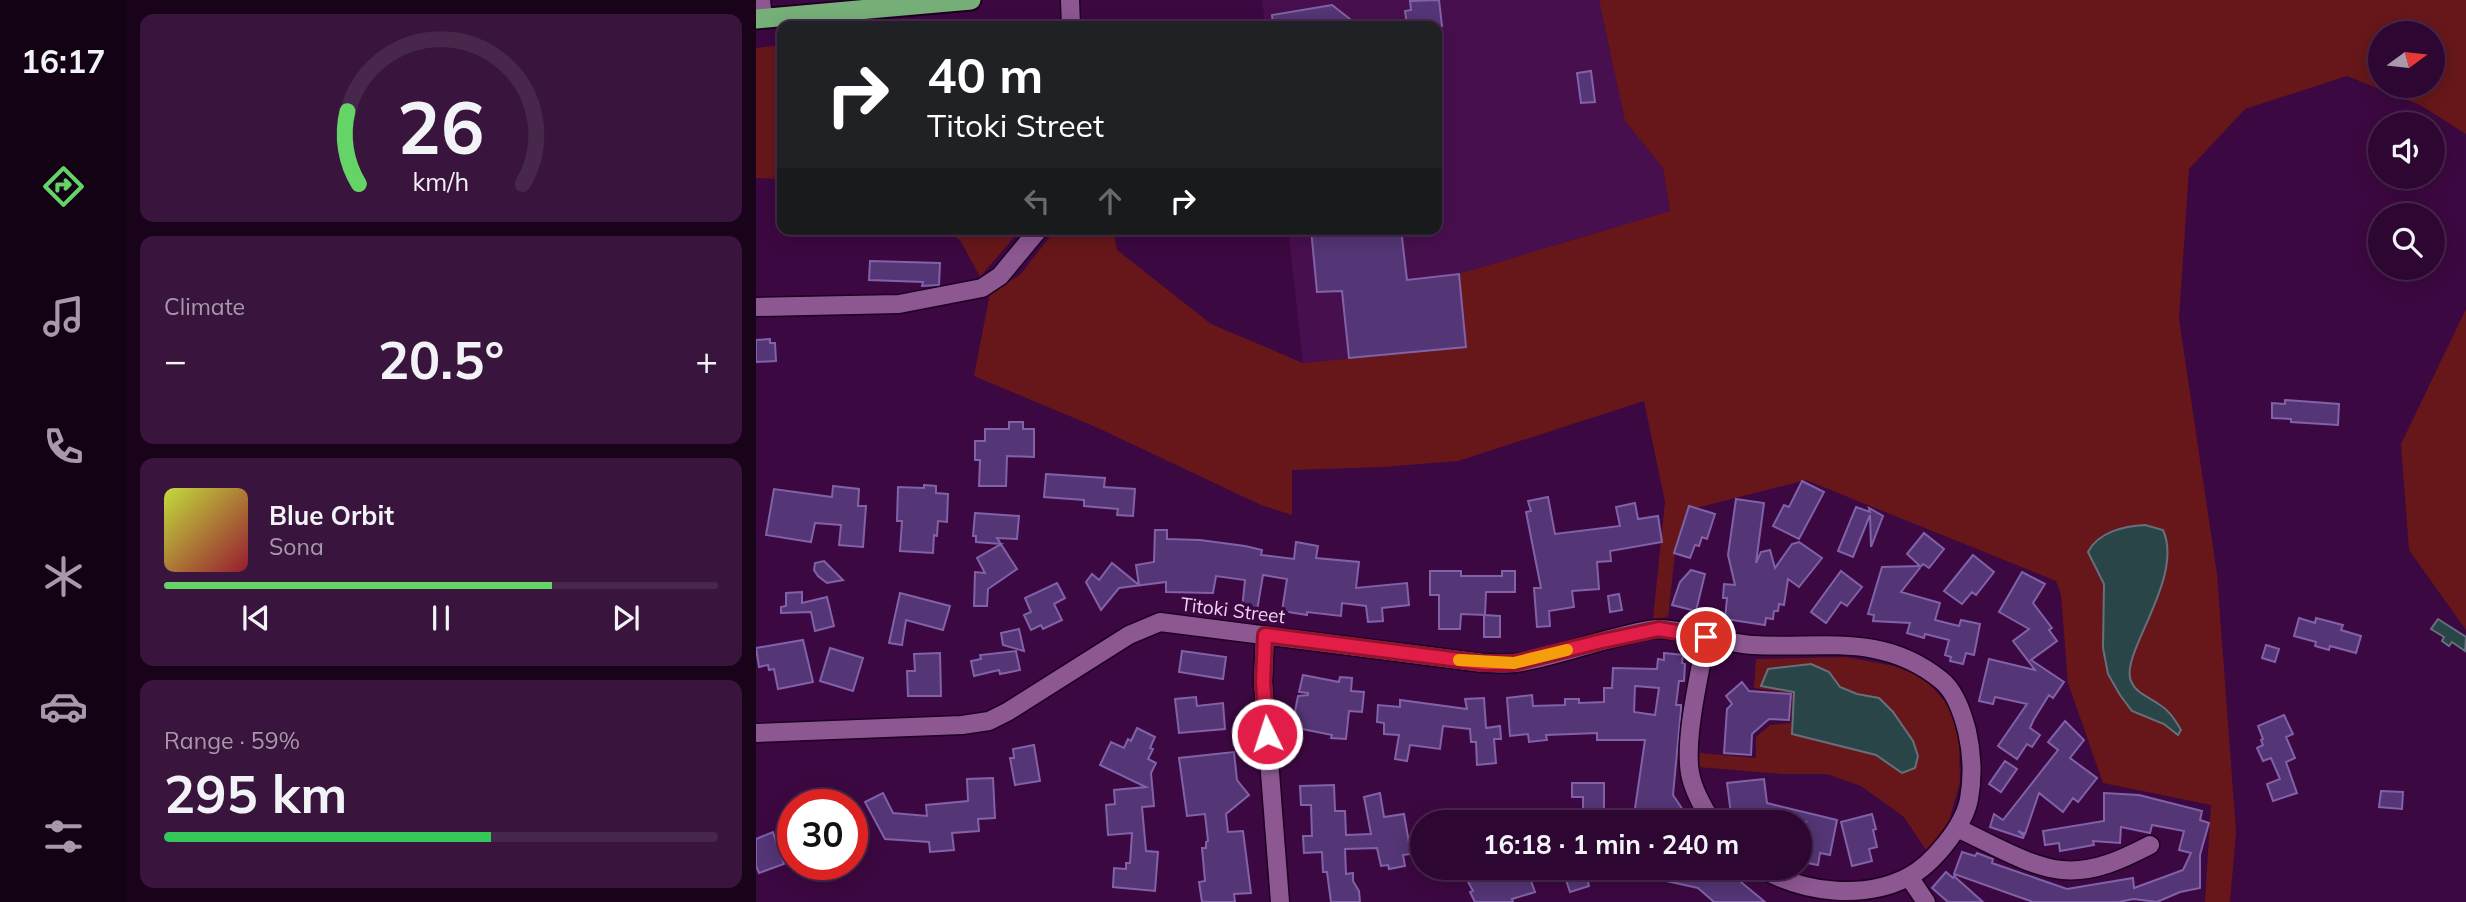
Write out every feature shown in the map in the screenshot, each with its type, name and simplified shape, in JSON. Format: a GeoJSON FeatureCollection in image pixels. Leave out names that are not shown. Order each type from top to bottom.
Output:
{"type":"FeatureCollection","features":[{"type":"Feature","properties":{"kind":"highway"},"geometry":{"type":"LineString","coordinates":[[760,12],[971,0]]}},
{"type":"Feature","properties":{"kind":"street"},"geometry":{"type":"LineString","coordinates":[[1070,0],[1071,21]]}},
{"type":"Feature","properties":{"kind":"street"},"geometry":{"type":"LineString","coordinates":[[756,307],[899,304],[982,288],[1000,276],[1034,235]]}},
{"type":"Feature","properties":{"kind":"street","name":"Titoki Street"},"geometry":{"type":"LineString","coordinates":[[756,733],[962,725],[989,721],[1129,635],[1160,622],[1483,663],[1514,663],[1659,629],[1752,645],[1837,644],[1883,650],[1911,660],[1944,682],[1962,713],[1972,753],[1969,801],[1956,828],[1935,856],[1909,877]]}},
{"type":"Feature","properties":{"kind":"street"},"geometry":{"type":"LineString","coordinates":[[1265,635],[1263,682],[1280,902]]}},
{"type":"Feature","properties":{"kind":"street"},"geometry":{"type":"LineString","coordinates":[[1705,810],[1690,773],[1691,733],[1706,637]]}},
{"type":"Feature","properties":{"kind":"street"},"geometry":{"type":"LineString","coordinates":[[1956,828],[2033,863],[2061,870],[2103,866],[2150,845]]}},
{"type":"Feature","properties":{"kind":"street"},"geometry":{"type":"LineString","coordinates":[[1786,880],[1810,887],[1845,891],[1881,887],[1909,877],[1926,902]]}},
{"type":"Feature","properties":{"kind":"shaded area"},"geometry":{"type":"Polygon","coordinates":[[[1262,0],[1599,0],[1625,121],[1663,168],[1670,211],[1460,274],[1466,347],[1303,363],[1289,235],[1442,235],[1442,21],[1264,21],[1262,0]]]}},
{"type":"Feature","properties":{"kind":"shaded area"},"geometry":{"type":"Polygon","coordinates":[[[1599,0],[2466,0],[2466,134],[2445,121],[2445,112],[2431,112],[2402,98],[2445,98],[2445,21],[2368,21],[2368,84],[2347,76],[2245,109],[2189,169],[2179,319],[2217,574],[2236,832],[2230,902],[2205,902],[2211,805],[2103,783],[2068,683],[2061,595],[2056,581],[1806,480],[1696,508],[1675,553],[1668,617],[1653,619],[1665,502],[1644,401],[1458,461],[1292,470],[1292,515],[1261,505],[1098,428],[974,376],[990,293],[1020,275],[1051,235],[1114,235],[1117,250],[1211,324],[1303,363],[1466,347],[1459,274],[1670,211],[1663,168],[1625,121],[1599,0]]]}},
{"type":"Feature","properties":{"kind":"shaded area"},"geometry":{"type":"Polygon","coordinates":[[[777,46],[777,179],[756,178],[756,48],[777,46]]]}},
{"type":"Feature","properties":{"kind":"shaded area"},"geometry":{"type":"Polygon","coordinates":[[[951,235],[1016,235],[980,277],[960,240],[951,235]]]}},
{"type":"Feature","properties":{"kind":"shaded area"},"geometry":{"type":"Polygon","coordinates":[[[2466,309],[2466,630],[2409,550],[2401,444],[2466,309]]]}},
{"type":"Feature","properties":{"kind":"shaded area"},"geometry":{"type":"Polygon","coordinates":[[[2145,525],[2163,530],[2167,549],[2166,570],[2134,653],[2130,669],[2131,681],[2140,692],[2163,707],[2175,719],[2181,730],[2178,735],[2164,724],[2132,711],[2108,674],[2103,648],[2104,584],[2088,552],[2098,539],[2112,531],[2145,525]]]}},
{"type":"Feature","properties":{"kind":"shaded area"},"geometry":{"type":"Polygon","coordinates":[[[2438,619],[2466,637],[2465,651],[2452,642],[2449,646],[2442,641],[2444,637],[2431,629],[2438,619]]]}},
{"type":"Feature","properties":{"kind":"shaded area"},"geometry":{"type":"Polygon","coordinates":[[[1846,657],[1894,666],[1923,677],[1949,706],[1959,740],[1960,782],[1949,821],[1928,853],[1904,817],[1861,786],[1827,774],[1782,774],[1698,767],[1700,753],[1756,758],[1756,737],[1770,725],[1791,723],[1792,693],[1754,688],[1756,659],[1846,657]]]}},
{"type":"Feature","properties":{"kind":"shaded area"},"geometry":{"type":"Polygon","coordinates":[[[1811,664],[1829,672],[1840,687],[1857,694],[1879,698],[1893,712],[1913,741],[1918,756],[1915,768],[1902,773],[1876,755],[1792,734],[1794,692],[1761,686],[1768,669],[1811,664]]]}},
{"type":"Feature","properties":{"kind":"building"},"geometry":{"type":"Polygon","coordinates":[[[1439,0],[1441,21],[1406,21],[1405,11],[1411,10],[1410,1],[1439,0]]]}},
{"type":"Feature","properties":{"kind":"building"},"geometry":{"type":"Polygon","coordinates":[[[1332,5],[1353,21],[1273,21],[1272,15],[1332,5]]]}},
{"type":"Feature","properties":{"kind":"building"},"geometry":{"type":"Polygon","coordinates":[[[1591,71],[1595,102],[1581,103],[1577,73],[1591,71]]]}},
{"type":"Feature","properties":{"kind":"building"},"geometry":{"type":"Polygon","coordinates":[[[1312,235],[1402,235],[1407,280],[1459,274],[1466,347],[1349,358],[1342,291],[1317,292],[1312,235]]]}},
{"type":"Feature","properties":{"kind":"building"},"geometry":{"type":"Polygon","coordinates":[[[870,261],[940,263],[939,285],[922,286],[923,282],[869,280],[870,261]]]}},
{"type":"Feature","properties":{"kind":"building"},"geometry":{"type":"Polygon","coordinates":[[[770,339],[770,343],[775,343],[776,361],[756,362],[756,340],[770,339]]]}},
{"type":"Feature","properties":{"kind":"building"},"geometry":{"type":"Polygon","coordinates":[[[2285,400],[2339,404],[2338,425],[2272,418],[2272,403],[2285,404],[2285,400]]]}},
{"type":"Feature","properties":{"kind":"building"},"geometry":{"type":"Polygon","coordinates":[[[1009,422],[1023,422],[1023,429],[1034,429],[1034,457],[1007,456],[1006,486],[979,486],[980,460],[975,460],[975,441],[985,441],[985,429],[1009,429],[1009,422]]]}},
{"type":"Feature","properties":{"kind":"building"},"geometry":{"type":"Polygon","coordinates":[[[1046,474],[1105,478],[1104,487],[1135,489],[1133,516],[1117,515],[1118,509],[1084,506],[1084,500],[1044,497],[1046,474]]]}},
{"type":"Feature","properties":{"kind":"building"},"geometry":{"type":"Polygon","coordinates":[[[1802,481],[1824,492],[1799,539],[1773,526],[1784,505],[1789,507],[1802,481]]]}},
{"type":"Feature","properties":{"kind":"building"},"geometry":{"type":"Polygon","coordinates":[[[924,485],[936,486],[936,493],[948,494],[947,522],[938,521],[933,553],[900,551],[902,521],[897,521],[898,487],[924,488],[924,485]]]}},
{"type":"Feature","properties":{"kind":"building"},"geometry":{"type":"Polygon","coordinates":[[[833,486],[859,489],[858,506],[866,506],[863,547],[839,545],[841,525],[815,523],[811,542],[766,535],[774,489],[832,497],[833,486]]]}},
{"type":"Feature","properties":{"kind":"building"},"geometry":{"type":"Polygon","coordinates":[[[1548,497],[1555,534],[1620,526],[1616,507],[1635,503],[1638,519],[1658,516],[1662,542],[1610,551],[1611,561],[1597,562],[1599,589],[1572,591],[1574,607],[1549,611],[1550,626],[1537,627],[1534,588],[1541,588],[1526,512],[1531,511],[1528,501],[1548,497]]]}},
{"type":"Feature","properties":{"kind":"building"},"geometry":{"type":"Polygon","coordinates":[[[1736,499],[1764,503],[1756,563],[1761,552],[1770,550],[1775,568],[1792,544],[1799,542],[1822,558],[1799,587],[1788,579],[1784,605],[1779,604],[1773,619],[1766,618],[1765,625],[1725,619],[1727,598],[1723,598],[1724,584],[1735,585],[1728,555],[1736,499]]]}},
{"type":"Feature","properties":{"kind":"building"},"geometry":{"type":"Polygon","coordinates":[[[1689,506],[1715,514],[1707,539],[1702,537],[1699,546],[1695,545],[1690,558],[1674,553],[1689,506]]]}},
{"type":"Feature","properties":{"kind":"building"},"geometry":{"type":"Polygon","coordinates":[[[1856,507],[1870,512],[1869,508],[1883,516],[1871,547],[1870,515],[1853,557],[1838,551],[1856,507]]]}},
{"type":"Feature","properties":{"kind":"building"},"geometry":{"type":"Polygon","coordinates":[[[975,513],[1019,516],[1017,539],[997,538],[1001,544],[976,542],[976,536],[973,536],[975,513]]]}},
{"type":"Feature","properties":{"kind":"building"},"geometry":{"type":"Polygon","coordinates":[[[1155,530],[1167,530],[1167,539],[1245,546],[1262,550],[1261,555],[1294,559],[1296,542],[1318,546],[1316,558],[1359,562],[1356,588],[1407,583],[1409,605],[1382,608],[1383,621],[1368,622],[1366,606],[1342,603],[1341,616],[1282,611],[1287,579],[1263,575],[1257,611],[1242,609],[1245,580],[1216,576],[1213,593],[1166,592],[1166,582],[1119,588],[1101,610],[1086,582],[1092,574],[1099,580],[1112,563],[1139,585],[1136,565],[1154,562],[1155,530]]]}},
{"type":"Feature","properties":{"kind":"building"},"geometry":{"type":"Polygon","coordinates":[[[1924,533],[1944,549],[1929,568],[1923,564],[1901,592],[1940,603],[1935,620],[1959,626],[1961,620],[1980,624],[1974,655],[1966,653],[1963,664],[1950,661],[1951,657],[1945,655],[1949,640],[1925,634],[1924,638],[1907,633],[1910,623],[1873,621],[1874,615],[1868,614],[1882,567],[1920,566],[1907,554],[1924,533]]]}},
{"type":"Feature","properties":{"kind":"building"},"geometry":{"type":"Polygon","coordinates":[[[1001,544],[1017,569],[988,589],[987,606],[974,606],[975,572],[985,573],[977,558],[1001,544]]]}},
{"type":"Feature","properties":{"kind":"building"},"geometry":{"type":"Polygon","coordinates":[[[1973,555],[1994,572],[1976,595],[1972,592],[1962,604],[1944,591],[1973,555]]]}},
{"type":"Feature","properties":{"kind":"building"},"geometry":{"type":"Polygon","coordinates":[[[824,561],[843,580],[827,583],[818,576],[814,570],[815,563],[824,561]]]}},
{"type":"Feature","properties":{"kind":"building"},"geometry":{"type":"Polygon","coordinates":[[[1691,570],[1705,574],[1696,611],[1672,605],[1680,582],[1691,570]]]}},
{"type":"Feature","properties":{"kind":"building"},"geometry":{"type":"Polygon","coordinates":[[[1430,571],[1461,571],[1461,576],[1502,576],[1502,571],[1515,571],[1515,592],[1486,592],[1485,615],[1461,614],[1460,629],[1439,629],[1439,595],[1430,595],[1430,571]]]}},
{"type":"Feature","properties":{"kind":"building"},"geometry":{"type":"Polygon","coordinates":[[[1841,571],[1862,587],[1847,606],[1841,602],[1826,623],[1811,612],[1841,571]]]}},
{"type":"Feature","properties":{"kind":"building"},"geometry":{"type":"Polygon","coordinates":[[[2022,572],[2045,584],[2033,603],[2052,628],[2049,630],[2057,641],[2031,660],[2064,682],[2053,698],[2049,695],[2034,719],[2030,728],[2040,735],[2032,747],[2027,744],[2017,759],[1998,746],[2027,704],[1995,697],[1993,704],[1979,701],[1989,659],[2035,670],[2013,641],[2029,629],[1999,612],[2022,572]]]}},
{"type":"Feature","properties":{"kind":"building"},"geometry":{"type":"Polygon","coordinates":[[[1057,583],[1065,598],[1054,604],[1062,620],[1043,629],[1041,625],[1031,630],[1024,615],[1031,612],[1025,598],[1057,583]]]}},
{"type":"Feature","properties":{"kind":"building"},"geometry":{"type":"Polygon","coordinates":[[[802,592],[802,603],[827,597],[834,626],[815,631],[811,612],[781,613],[781,607],[786,606],[786,593],[802,592]]]}},
{"type":"Feature","properties":{"kind":"building"},"geometry":{"type":"Polygon","coordinates":[[[900,593],[950,606],[943,630],[906,620],[902,645],[889,643],[900,593]]]}},
{"type":"Feature","properties":{"kind":"building"},"geometry":{"type":"Polygon","coordinates":[[[1619,594],[1622,610],[1610,612],[1608,596],[1619,594]]]}},
{"type":"Feature","properties":{"kind":"building"},"geometry":{"type":"Polygon","coordinates":[[[1484,615],[1500,616],[1500,637],[1484,637],[1484,615]]]}},
{"type":"Feature","properties":{"kind":"building"},"geometry":{"type":"Polygon","coordinates":[[[2299,618],[2315,623],[2316,618],[2343,625],[2341,630],[2361,636],[2356,653],[2330,646],[2329,650],[2315,646],[2316,642],[2294,636],[2299,618]]]}},
{"type":"Feature","properties":{"kind":"building"},"geometry":{"type":"Polygon","coordinates":[[[1019,629],[1024,651],[1003,645],[1001,633],[1019,629]]]}},
{"type":"Feature","properties":{"kind":"building"},"geometry":{"type":"Polygon","coordinates":[[[803,640],[813,682],[778,689],[774,669],[769,670],[768,665],[759,667],[756,648],[803,640]]]}},
{"type":"Feature","properties":{"kind":"building"},"geometry":{"type":"Polygon","coordinates":[[[2266,645],[2279,649],[2275,662],[2262,658],[2266,645]]]}},
{"type":"Feature","properties":{"kind":"building"},"geometry":{"type":"Polygon","coordinates":[[[830,648],[863,658],[853,691],[820,681],[830,648]]]}},
{"type":"Feature","properties":{"kind":"building"},"geometry":{"type":"Polygon","coordinates":[[[1016,651],[1020,670],[1000,674],[999,670],[974,676],[971,661],[981,659],[980,655],[1016,651]]]}},
{"type":"Feature","properties":{"kind":"building"},"geometry":{"type":"Polygon","coordinates":[[[1182,651],[1226,657],[1223,679],[1179,672],[1182,651]]]}},
{"type":"Feature","properties":{"kind":"building"},"geometry":{"type":"Polygon","coordinates":[[[940,653],[941,696],[908,696],[907,671],[915,671],[914,654],[940,653]]]}},
{"type":"Feature","properties":{"kind":"building"},"geometry":{"type":"Polygon","coordinates":[[[1664,653],[1683,655],[1682,663],[1685,664],[1684,681],[1679,681],[1676,705],[1681,705],[1681,709],[1673,795],[1683,810],[1635,810],[1645,740],[1597,740],[1597,733],[1546,735],[1547,740],[1529,742],[1528,734],[1510,736],[1507,698],[1532,695],[1533,706],[1565,705],[1565,699],[1579,699],[1579,703],[1604,702],[1604,688],[1612,688],[1613,668],[1657,669],[1658,659],[1664,660],[1664,653]],[[1635,686],[1634,712],[1655,715],[1659,688],[1635,686]]]}},
{"type":"Feature","properties":{"kind":"building"},"geometry":{"type":"Polygon","coordinates":[[[1303,675],[1339,682],[1340,677],[1352,678],[1351,691],[1364,692],[1362,712],[1349,711],[1346,739],[1331,738],[1332,735],[1292,727],[1298,696],[1308,695],[1299,692],[1303,675]]]}},
{"type":"Feature","properties":{"kind":"building"},"geometry":{"type":"Polygon","coordinates":[[[1742,682],[1749,691],[1791,694],[1789,720],[1769,719],[1752,734],[1751,755],[1724,753],[1727,709],[1732,704],[1726,696],[1742,682]]]}},
{"type":"Feature","properties":{"kind":"building"},"geometry":{"type":"Polygon","coordinates":[[[1196,697],[1197,706],[1223,703],[1225,729],[1179,733],[1175,699],[1196,697]]]}},
{"type":"Feature","properties":{"kind":"building"},"geometry":{"type":"Polygon","coordinates":[[[1484,698],[1486,728],[1500,726],[1501,739],[1494,739],[1496,763],[1477,765],[1476,742],[1471,742],[1470,729],[1443,726],[1440,749],[1410,745],[1407,761],[1395,759],[1399,735],[1384,734],[1384,723],[1377,722],[1378,705],[1400,707],[1400,700],[1467,709],[1465,699],[1484,698]]]}},
{"type":"Feature","properties":{"kind":"building"},"geometry":{"type":"Polygon","coordinates":[[[2284,715],[2293,734],[2286,737],[2295,758],[2286,762],[2297,793],[2273,801],[2267,784],[2280,779],[2271,758],[2263,761],[2257,748],[2263,745],[2258,726],[2284,715]]]}},
{"type":"Feature","properties":{"kind":"building"},"geometry":{"type":"Polygon","coordinates":[[[2065,721],[2084,740],[2070,758],[2097,778],[2078,802],[2073,798],[2063,812],[2039,793],[2025,834],[2018,831],[2023,838],[1990,827],[1994,814],[2003,820],[2058,750],[2048,742],[2065,721]]]}},
{"type":"Feature","properties":{"kind":"building"},"geometry":{"type":"Polygon","coordinates":[[[1137,728],[1155,737],[1148,759],[1156,763],[1151,773],[1154,806],[1142,807],[1146,851],[1158,852],[1155,891],[1113,887],[1114,868],[1126,869],[1126,863],[1130,863],[1132,833],[1108,835],[1106,805],[1115,804],[1114,790],[1146,787],[1100,765],[1111,742],[1124,748],[1137,728]]]}},
{"type":"Feature","properties":{"kind":"building"},"geometry":{"type":"Polygon","coordinates":[[[1034,745],[1040,781],[1015,785],[1010,758],[1014,758],[1013,749],[1034,745]]]}},
{"type":"Feature","properties":{"kind":"building"},"geometry":{"type":"Polygon","coordinates":[[[1234,752],[1237,780],[1249,795],[1226,814],[1228,832],[1243,831],[1251,893],[1234,894],[1235,902],[1202,902],[1199,882],[1205,881],[1202,848],[1206,848],[1208,841],[1205,814],[1187,816],[1179,758],[1234,752]]]}},
{"type":"Feature","properties":{"kind":"building"},"geometry":{"type":"Polygon","coordinates":[[[2005,761],[2017,769],[2001,792],[1989,784],[2005,761]]]}},
{"type":"Feature","properties":{"kind":"building"},"geometry":{"type":"Polygon","coordinates":[[[993,778],[995,818],[978,819],[979,831],[952,833],[954,850],[930,852],[929,842],[885,839],[868,808],[868,800],[883,793],[893,813],[927,816],[926,805],[968,801],[967,779],[993,778]]]}},
{"type":"Feature","properties":{"kind":"building"},"geometry":{"type":"Polygon","coordinates":[[[1764,779],[1767,803],[1796,810],[1730,810],[1727,783],[1764,779]]]}},
{"type":"Feature","properties":{"kind":"building"},"geometry":{"type":"Polygon","coordinates":[[[1572,783],[1604,783],[1604,810],[1583,810],[1583,797],[1572,797],[1572,783]]]}},
{"type":"Feature","properties":{"kind":"building"},"geometry":{"type":"Polygon","coordinates":[[[1334,785],[1335,811],[1345,811],[1346,835],[1371,834],[1364,797],[1380,793],[1384,817],[1404,814],[1410,848],[1410,854],[1403,855],[1405,866],[1389,869],[1388,865],[1381,866],[1377,848],[1345,849],[1346,874],[1353,873],[1360,902],[1331,902],[1327,872],[1323,872],[1322,852],[1304,853],[1303,836],[1312,836],[1311,805],[1301,805],[1300,786],[1334,785]]]}},
{"type":"Feature","properties":{"kind":"building"},"geometry":{"type":"Polygon","coordinates":[[[2381,791],[2403,792],[2402,809],[2379,807],[2381,791]]]}},
{"type":"Feature","properties":{"kind":"building"},"geometry":{"type":"Polygon","coordinates":[[[2104,793],[2139,795],[2202,811],[2200,820],[2209,823],[2200,855],[2200,888],[2180,892],[2157,902],[2134,899],[2118,902],[2033,902],[1954,874],[1962,852],[1975,856],[1977,853],[1993,859],[1992,863],[2067,889],[2133,878],[2134,888],[2183,870],[2191,853],[2179,850],[2184,831],[2152,825],[2150,833],[2121,827],[2120,843],[2093,841],[2094,845],[2060,851],[2059,843],[2045,845],[2043,831],[2104,821],[2104,793]]]}},
{"type":"Feature","properties":{"kind":"building"},"geometry":{"type":"Polygon","coordinates":[[[1812,814],[1837,820],[1830,855],[1820,853],[1818,865],[1812,864],[1812,814]]]}},
{"type":"Feature","properties":{"kind":"building"},"geometry":{"type":"Polygon","coordinates":[[[1872,814],[1877,847],[1869,849],[1872,861],[1852,866],[1841,822],[1872,814]]]}},
{"type":"Feature","properties":{"kind":"building"},"geometry":{"type":"Polygon","coordinates":[[[773,832],[777,844],[777,867],[759,873],[756,866],[756,839],[773,832]]]}},
{"type":"Feature","properties":{"kind":"building"},"geometry":{"type":"Polygon","coordinates":[[[1946,872],[1983,902],[1948,902],[1932,888],[1946,872]]]}},
{"type":"Feature","properties":{"kind":"building"},"geometry":{"type":"Polygon","coordinates":[[[1467,880],[1531,880],[1535,892],[1512,899],[1513,902],[1475,902],[1470,892],[1473,891],[1467,880]]]}},
{"type":"Feature","properties":{"kind":"building"},"geometry":{"type":"Polygon","coordinates":[[[1566,880],[1588,880],[1589,886],[1570,892],[1566,880]]]}},
{"type":"Feature","properties":{"kind":"building"},"geometry":{"type":"Polygon","coordinates":[[[1662,880],[1738,880],[1765,902],[1714,902],[1698,888],[1662,880]]]}},
{"type":"Feature","properties":{"kind":"slow traffic"},"geometry":{"type":"LineString","coordinates":[[1459,660],[1514,663],[1567,650]]}},
{"type":"Feature","properties":{"kind":"route"},"geometry":{"type":"LineString","coordinates":[[1267,734],[1263,682],[1265,635],[1483,663],[1514,663],[1659,629],[1706,637]]}}]}
